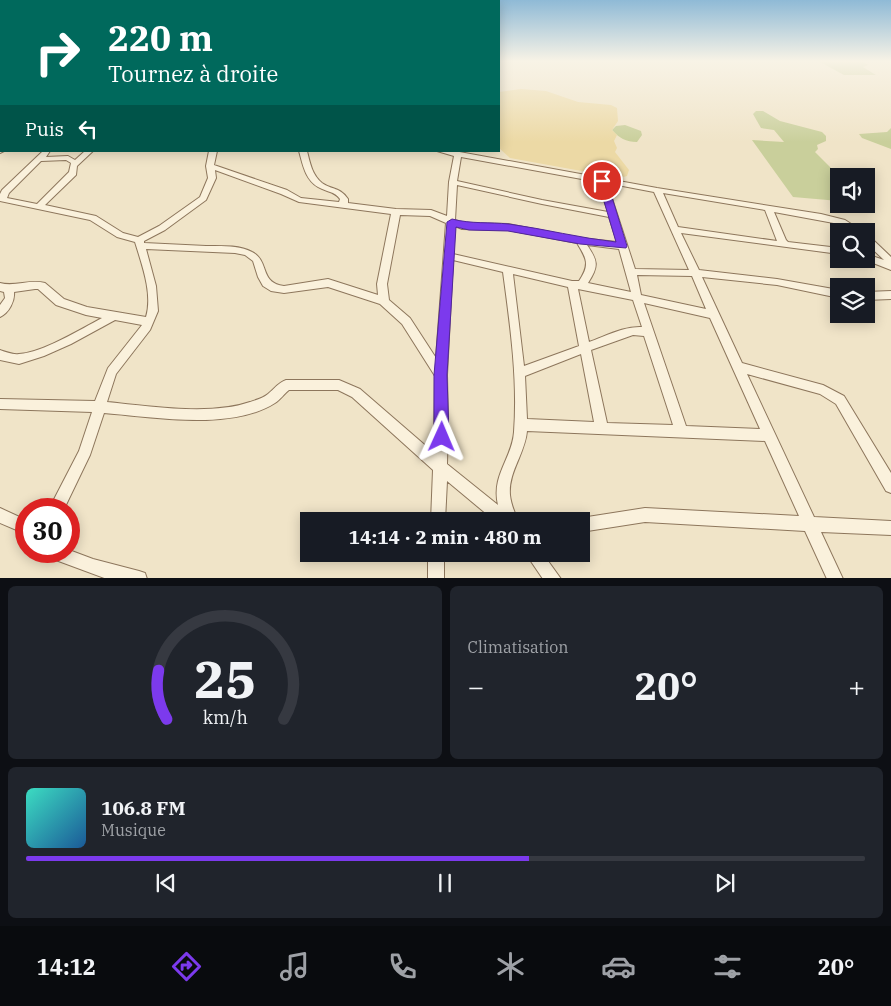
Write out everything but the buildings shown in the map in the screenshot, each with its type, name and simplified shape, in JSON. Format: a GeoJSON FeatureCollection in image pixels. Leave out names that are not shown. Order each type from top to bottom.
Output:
{"type":"FeatureCollection","features":[{"type":"Feature","properties":{"kind":"street"},"geometry":{"type":"LineString","coordinates":[[46,152],[2,192],[2,199],[93,218],[120,235],[140,243],[248,252],[257,259],[259,274],[266,283],[277,289],[290,290],[318,283],[328,283],[384,301],[406,321],[441,375]]}},
{"type":"Feature","properties":{"kind":"street"},"geometry":{"type":"LineString","coordinates":[[40,206],[73,173],[72,168],[75,163],[89,152]]}},
{"type":"Feature","properties":{"kind":"street"},"geometry":{"type":"LineString","coordinates":[[140,243],[203,198],[212,178],[210,166],[213,152]]}},
{"type":"Feature","properties":{"kind":"street"},"geometry":{"type":"LineString","coordinates":[[303,152],[309,173],[320,185],[340,193],[344,199],[343,206]]}},
{"type":"Feature","properties":{"kind":"street"},"geometry":{"type":"LineString","coordinates":[[444,152],[602,181],[836,220],[844,223]]}},
{"type":"Feature","properties":{"kind":"street"},"geometry":{"type":"LineString","coordinates":[[438,512],[442,422],[441,375],[450,256],[453,182],[458,155]]}},
{"type":"Feature","properties":{"kind":"street"},"geometry":{"type":"LineString","coordinates":[[38,159],[68,158],[75,163]]}},
{"type":"Feature","properties":{"kind":"street"},"geometry":{"type":"LineString","coordinates":[[210,166],[284,192],[295,199],[396,212],[431,213],[469,227],[508,227],[580,241],[622,246]]}},
{"type":"Feature","properties":{"kind":"street"},"geometry":{"type":"LineString","coordinates":[[602,181],[632,272],[637,297],[682,431]]}},
{"type":"Feature","properties":{"kind":"street"},"geometry":{"type":"LineString","coordinates":[[453,182],[612,215]]}},
{"type":"Feature","properties":{"kind":"street"},"geometry":{"type":"LineString","coordinates":[[657,190],[712,314],[835,578]]}},
{"type":"Feature","properties":{"kind":"street"},"geometry":{"type":"LineString","coordinates":[[769,209],[782,242],[786,245]]}},
{"type":"Feature","properties":{"kind":"street"},"geometry":{"type":"LineString","coordinates":[[384,301],[382,284],[396,212]]}},
{"type":"Feature","properties":{"kind":"street"},"geometry":{"type":"LineString","coordinates":[[674,229],[830,250]]}},
{"type":"Feature","properties":{"kind":"street"},"geometry":{"type":"LineString","coordinates":[[577,285],[593,268],[592,259],[580,241]]}},
{"type":"Feature","properties":{"kind":"street"},"geometry":{"type":"LineString","coordinates":[[62,498],[79,467],[92,435],[106,385],[113,370],[149,322],[153,312],[140,243]]}},
{"type":"Feature","properties":{"kind":"street"},"geometry":{"type":"LineString","coordinates":[[875,247],[891,262]]}},
{"type":"Feature","properties":{"kind":"street"},"geometry":{"type":"LineString","coordinates":[[450,256],[712,314]]}},
{"type":"Feature","properties":{"kind":"street"},"geometry":{"type":"LineString","coordinates":[[875,261],[891,267]]}},
{"type":"Feature","properties":{"kind":"street"},"geometry":{"type":"LineString","coordinates":[[507,269],[515,320],[520,372],[520,425],[517,448],[507,470],[501,490],[507,512]]}},
{"type":"Feature","properties":{"kind":"street"},"geometry":{"type":"LineString","coordinates":[[632,272],[694,273],[792,284],[830,292]]}},
{"type":"Feature","properties":{"kind":"street"},"geometry":{"type":"LineString","coordinates":[[0,313],[10,299],[5,288],[35,285],[41,286],[60,302],[86,311],[149,322]]}},
{"type":"Feature","properties":{"kind":"street"},"geometry":{"type":"LineString","coordinates":[[577,285],[585,349],[602,428]]}},
{"type":"Feature","properties":{"kind":"street"},"geometry":{"type":"LineString","coordinates":[[875,296],[891,295]]}},
{"type":"Feature","properties":{"kind":"street"},"geometry":{"type":"LineString","coordinates":[[0,355],[18,359],[28,357],[113,316]]}},
{"type":"Feature","properties":{"kind":"street"},"geometry":{"type":"LineString","coordinates":[[520,372],[622,334],[649,332]]}},
{"type":"Feature","properties":{"kind":"street"},"geometry":{"type":"LineString","coordinates":[[737,366],[823,390],[840,400],[891,486]]}},
{"type":"Feature","properties":{"kind":"street"},"geometry":{"type":"LineString","coordinates":[[0,404],[100,407],[191,416],[258,406],[271,400],[286,385],[339,385],[356,393],[440,467],[495,512]]}},
{"type":"Feature","properties":{"kind":"street"},"geometry":{"type":"LineString","coordinates":[[520,425],[769,434]]}},
{"type":"Feature","properties":{"kind":"street"},"geometry":{"type":"LineString","coordinates":[[0,515],[15,522]]}},
{"type":"Feature","properties":{"kind":"street"},"geometry":{"type":"LineString","coordinates":[[590,524],[645,515],[891,528]]}},
{"type":"Feature","properties":{"kind":"street"},"geometry":{"type":"LineString","coordinates":[[80,561],[139,578]]}},
{"type":"Feature","properties":{"kind":"street"},"geometry":{"type":"LineString","coordinates":[[436,562],[436,578]]}},
{"type":"Feature","properties":{"kind":"street"},"geometry":{"type":"LineString","coordinates":[[540,562],[553,578]]}},
{"type":"Feature","properties":{"kind":"green space"},"geometry":{"type":"Polygon","coordinates":[[[756,111],[763,111],[780,121],[822,132],[826,136],[826,141],[817,145],[818,149],[815,152],[831,168],[830,200],[793,197],[752,140],[784,142],[774,130],[761,128],[753,114],[756,111]]]}},
{"type":"Feature","properties":{"kind":"green space"},"geometry":{"type":"Polygon","coordinates":[[[625,125],[641,131],[642,135],[637,142],[623,139],[612,130],[616,126],[625,125]]]}},
{"type":"Feature","properties":{"kind":"green space"},"geometry":{"type":"Polygon","coordinates":[[[891,128],[891,149],[862,138],[859,134],[887,132],[891,128]]]}},
{"type":"Feature","properties":{"kind":"sand"},"geometry":{"type":"Polygon","coordinates":[[[521,89],[546,91],[578,102],[611,105],[617,108],[618,121],[612,130],[617,135],[614,141],[617,148],[615,152],[629,170],[627,176],[620,178],[510,158],[500,149],[500,92],[521,89]]]}},
{"type":"Feature","properties":{"kind":"route"},"geometry":{"type":"LineString","coordinates":[[442,437],[441,375],[452,222],[469,227],[508,227],[580,241],[622,246],[602,181]]}}]}
